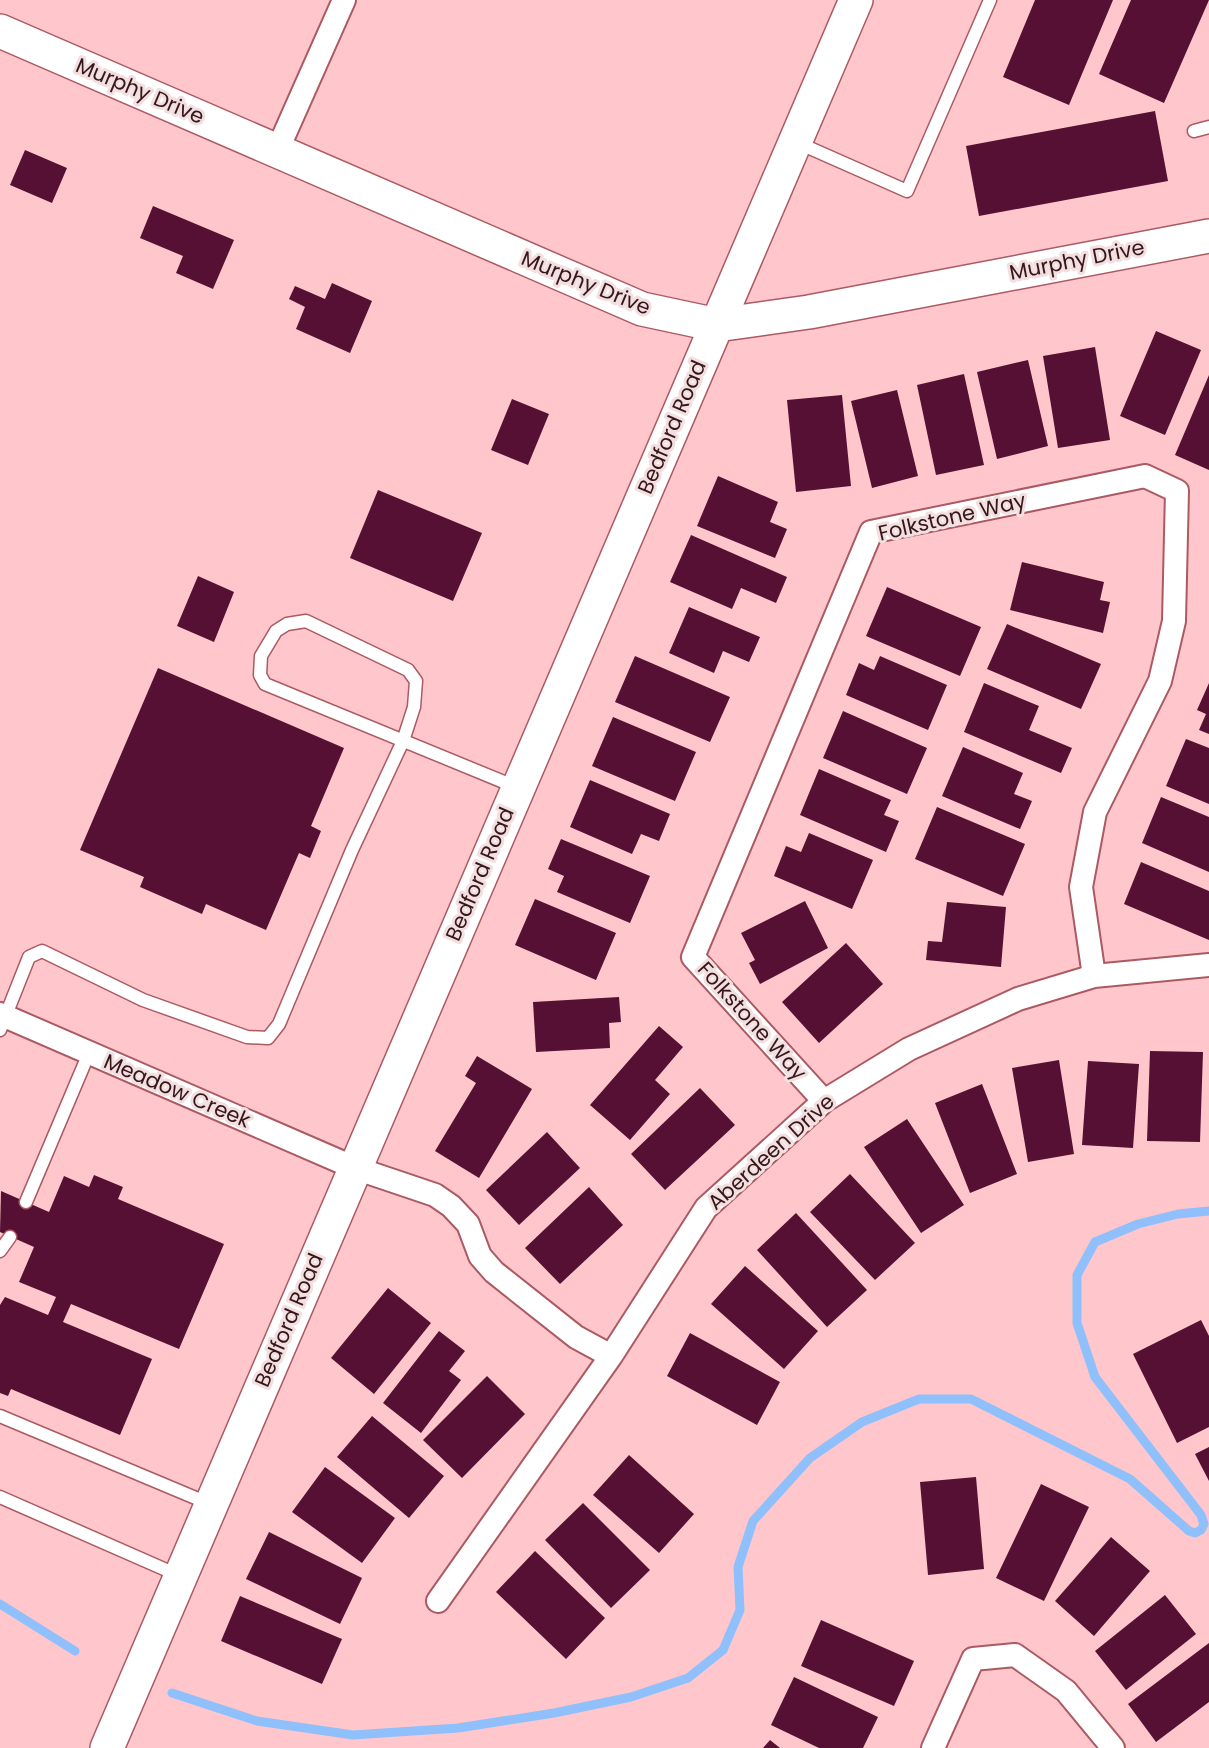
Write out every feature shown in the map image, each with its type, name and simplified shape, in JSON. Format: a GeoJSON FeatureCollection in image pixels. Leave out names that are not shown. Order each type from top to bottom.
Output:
{"type":"FeatureCollection","features":[{"type":"Feature","properties":{"kind":"main road","name":"Bedford Road"},"geometry":{"type":"LineString","coordinates":[[107,1748],[856,0]]}},
{"type":"Feature","properties":{"kind":"main road","name":"Murphy Drive"},"geometry":{"type":"LineString","coordinates":[[0,31],[642,309],[717,325],[809,312],[1209,236]]}},
{"type":"Feature","properties":{"kind":"street"},"geometry":{"type":"LineString","coordinates":[[277,151],[344,0]]}},
{"type":"Feature","properties":{"kind":"street","name":"Folkstone Way"},"geometry":{"type":"LineString","coordinates":[[824,1101],[693,957],[871,532],[1145,476],[1177,491],[1174,621],[1160,681],[1095,812],[1081,886],[1094,976]]}},
{"type":"Feature","properties":{"kind":"street","name":"Aberdeen Drive"},"geometry":{"type":"LineString","coordinates":[[438,1601],[611,1356],[706,1208],[824,1101],[909,1049],[1018,999],[1094,976],[1209,965]]}},
{"type":"Feature","properties":{"kind":"street","name":"Meadow Creek"},"geometry":{"type":"LineString","coordinates":[[2,1020],[89,1053],[354,1168],[435,1195],[451,1206],[468,1224],[480,1256],[494,1272],[576,1337],[611,1356]]}},
{"type":"Feature","properties":{"kind":"street"},"geometry":{"type":"LineString","coordinates":[[933,1748],[973,1659],[1015,1655],[1066,1691],[1113,1748]]}},
{"type":"Feature","properties":{"kind":"lane"},"geometry":{"type":"LineString","coordinates":[[795,141],[907,190],[990,0]]}},
{"type":"Feature","properties":{"kind":"lane"},"geometry":{"type":"LineString","coordinates":[[1194,130],[1209,127]]}},
{"type":"Feature","properties":{"kind":"lane"},"geometry":{"type":"LineString","coordinates":[[2,1020],[28,957],[42,951],[143,1000],[247,1037],[268,1038],[279,1024],[352,850],[403,741],[414,707],[416,681],[408,670],[306,621],[286,624],[276,631],[261,656],[260,675],[265,684],[403,741],[517,788]]}},
{"type":"Feature","properties":{"kind":"lane"},"geometry":{"type":"LineString","coordinates":[[26,1202],[89,1053]]}},
{"type":"Feature","properties":{"kind":"lane"},"geometry":{"type":"LineString","coordinates":[[0,1251],[10,1237]]}},
{"type":"Feature","properties":{"kind":"lane"},"geometry":{"type":"LineString","coordinates":[[0,1416],[211,1504]]}},
{"type":"Feature","properties":{"kind":"lane"},"geometry":{"type":"LineString","coordinates":[[0,1497],[180,1576]]}},
{"type":"Feature","properties":{"kind":"building"},"geometry":{"type":"Polygon","coordinates":[[[1035,0],[1113,0],[1069,105],[1003,77],[1035,0]]]}},
{"type":"Feature","properties":{"kind":"building"},"geometry":{"type":"Polygon","coordinates":[[[1131,0],[1209,0],[1164,103],[1099,74],[1131,0]]]}},
{"type":"Feature","properties":{"kind":"building"},"geometry":{"type":"Polygon","coordinates":[[[1155,111],[1168,181],[979,216],[966,146],[1155,111]]]}},
{"type":"Feature","properties":{"kind":"building"},"geometry":{"type":"Polygon","coordinates":[[[25,150],[67,168],[52,203],[10,185],[25,150]]]}},
{"type":"Feature","properties":{"kind":"building"},"geometry":{"type":"Polygon","coordinates":[[[153,206],[234,240],[213,289],[176,273],[183,256],[140,238],[153,206]]]}},
{"type":"Feature","properties":{"kind":"building"},"geometry":{"type":"Polygon","coordinates":[[[332,283],[372,301],[350,353],[296,329],[305,307],[289,299],[295,286],[325,299],[332,283]]]}},
{"type":"Feature","properties":{"kind":"building"},"geometry":{"type":"Polygon","coordinates":[[[1156,331],[1201,350],[1165,435],[1120,416],[1156,331]]]}},
{"type":"Feature","properties":{"kind":"building"},"geometry":{"type":"Polygon","coordinates":[[[1095,347],[1110,440],[1058,448],[1043,356],[1095,347]]]}},
{"type":"Feature","properties":{"kind":"building"},"geometry":{"type":"Polygon","coordinates":[[[1028,360],[1048,446],[997,459],[977,372],[1028,360]]]}},
{"type":"Feature","properties":{"kind":"building"},"geometry":{"type":"Polygon","coordinates":[[[964,374],[984,465],[936,475],[917,385],[964,374]]]}},
{"type":"Feature","properties":{"kind":"building"},"geometry":{"type":"Polygon","coordinates":[[[1209,375],[1209,470],[1175,455],[1209,375]]]}},
{"type":"Feature","properties":{"kind":"building"},"geometry":{"type":"Polygon","coordinates":[[[897,390],[918,476],[872,488],[851,401],[897,390]]]}},
{"type":"Feature","properties":{"kind":"building"},"geometry":{"type":"Polygon","coordinates":[[[842,395],[851,486],[796,492],[787,400],[842,395]]]}},
{"type":"Feature","properties":{"kind":"building"},"geometry":{"type":"Polygon","coordinates":[[[512,399],[549,414],[528,465],[491,450],[512,399]]]}},
{"type":"Feature","properties":{"kind":"building"},"geometry":{"type":"Polygon","coordinates":[[[718,476],[778,502],[770,522],[787,529],[775,558],[697,526],[718,476]]]}},
{"type":"Feature","properties":{"kind":"building"},"geometry":{"type":"Polygon","coordinates":[[[378,490],[482,533],[453,601],[350,558],[378,490]]]}},
{"type":"Feature","properties":{"kind":"building"},"geometry":{"type":"Polygon","coordinates":[[[691,535],[787,577],[776,603],[741,588],[732,609],[670,582],[691,535]]]}},
{"type":"Feature","properties":{"kind":"building"},"geometry":{"type":"Polygon","coordinates":[[[1022,562],[1104,582],[1100,600],[1110,602],[1103,633],[1010,610],[1022,562]]]}},
{"type":"Feature","properties":{"kind":"building"},"geometry":{"type":"Polygon","coordinates":[[[198,576],[234,592],[214,642],[177,626],[198,576]]]}},
{"type":"Feature","properties":{"kind":"building"},"geometry":{"type":"Polygon","coordinates":[[[887,587],[981,627],[960,676],[866,636],[887,587]]]}},
{"type":"Feature","properties":{"kind":"building"},"geometry":{"type":"Polygon","coordinates":[[[689,607],[760,637],[749,662],[723,651],[714,673],[669,653],[689,607]]]}},
{"type":"Feature","properties":{"kind":"building"},"geometry":{"type":"Polygon","coordinates":[[[1007,624],[1101,664],[1081,709],[987,669],[1007,624]]]}},
{"type":"Feature","properties":{"kind":"building"},"geometry":{"type":"Polygon","coordinates":[[[635,656],[730,697],[710,742],[615,702],[635,656]]]}},
{"type":"Feature","properties":{"kind":"building"},"geometry":{"type":"Polygon","coordinates":[[[880,656],[947,685],[928,730],[846,695],[859,663],[874,670],[880,656]]]}},
{"type":"Feature","properties":{"kind":"building"},"geometry":{"type":"Polygon","coordinates":[[[158,668],[344,748],[311,826],[321,831],[310,858],[299,853],[266,930],[206,904],[202,914],[140,887],[144,877],[80,850],[158,668]]]}},
{"type":"Feature","properties":{"kind":"building"},"geometry":{"type":"Polygon","coordinates":[[[984,683],[1039,706],[1029,730],[1072,748],[1061,773],[964,732],[984,683]]]}},
{"type":"Feature","properties":{"kind":"building"},"geometry":{"type":"Polygon","coordinates":[[[1209,683],[1209,734],[1199,730],[1206,714],[1197,710],[1209,683]]]}},
{"type":"Feature","properties":{"kind":"building"},"geometry":{"type":"Polygon","coordinates":[[[843,711],[927,748],[907,794],[823,758],[843,711]]]}},
{"type":"Feature","properties":{"kind":"building"},"geometry":{"type":"Polygon","coordinates":[[[613,717],[696,752],[675,801],[592,766],[613,717]]]}},
{"type":"Feature","properties":{"kind":"building"},"geometry":{"type":"Polygon","coordinates":[[[1186,739],[1209,748],[1209,804],[1166,786],[1186,739]]]}},
{"type":"Feature","properties":{"kind":"building"},"geometry":{"type":"Polygon","coordinates":[[[963,747],[1023,773],[1014,794],[1032,801],[1020,829],[942,796],[963,747]]]}},
{"type":"Feature","properties":{"kind":"building"},"geometry":{"type":"Polygon","coordinates":[[[819,769],[891,800],[884,815],[899,821],[886,852],[800,815],[819,769]]]}},
{"type":"Feature","properties":{"kind":"building"},"geometry":{"type":"Polygon","coordinates":[[[590,780],[670,814],[659,841],[641,834],[632,854],[570,827],[590,780]]]}},
{"type":"Feature","properties":{"kind":"building"},"geometry":{"type":"Polygon","coordinates":[[[1161,797],[1209,817],[1209,872],[1142,843],[1161,797]]]}},
{"type":"Feature","properties":{"kind":"building"},"geometry":{"type":"Polygon","coordinates":[[[937,807],[1025,844],[1003,896],[915,859],[937,807]]]}},
{"type":"Feature","properties":{"kind":"building"},"geometry":{"type":"Polygon","coordinates":[[[809,833],[873,860],[852,909],[774,876],[786,846],[801,852],[809,833]]]}},
{"type":"Feature","properties":{"kind":"building"},"geometry":{"type":"Polygon","coordinates":[[[561,839],[650,876],[630,923],[557,892],[564,876],[548,869],[561,839]]]}},
{"type":"Feature","properties":{"kind":"building"},"geometry":{"type":"Polygon","coordinates":[[[1141,862],[1209,891],[1209,940],[1124,904],[1141,862]]]}},
{"type":"Feature","properties":{"kind":"building"},"geometry":{"type":"Polygon","coordinates":[[[535,899],[616,933],[596,980],[515,945],[535,899]]]}},
{"type":"Feature","properties":{"kind":"building"},"geometry":{"type":"Polygon","coordinates":[[[805,901],[828,948],[760,984],[749,963],[755,960],[741,933],[805,901]]]}},
{"type":"Feature","properties":{"kind":"building"},"geometry":{"type":"Polygon","coordinates":[[[947,902],[1006,907],[1001,967],[926,960],[928,941],[942,942],[947,902]]]}},
{"type":"Feature","properties":{"kind":"building"},"geometry":{"type":"Polygon","coordinates":[[[846,943],[883,984],[819,1043],[782,1002],[846,943]]]}},
{"type":"Feature","properties":{"kind":"building"},"geometry":{"type":"Polygon","coordinates":[[[619,997],[621,1022],[609,1023],[610,1048],[536,1052],[533,1002],[619,997]]]}},
{"type":"Feature","properties":{"kind":"building"},"geometry":{"type":"Polygon","coordinates":[[[659,1026],[683,1047],[655,1080],[670,1094],[630,1140],[590,1105],[659,1026]]]}},
{"type":"Feature","properties":{"kind":"building"},"geometry":{"type":"Polygon","coordinates":[[[1150,1051],[1203,1052],[1200,1142],[1147,1141],[1150,1051]]]}},
{"type":"Feature","properties":{"kind":"building"},"geometry":{"type":"Polygon","coordinates":[[[477,1056],[532,1089],[479,1178],[435,1151],[476,1083],[465,1076],[477,1056]]]}},
{"type":"Feature","properties":{"kind":"building"},"geometry":{"type":"Polygon","coordinates":[[[1059,1060],[1074,1154],[1028,1162],[1012,1068],[1059,1060]]]}},
{"type":"Feature","properties":{"kind":"building"},"geometry":{"type":"Polygon","coordinates":[[[1088,1061],[1139,1064],[1133,1148],[1082,1145],[1088,1061]]]}},
{"type":"Feature","properties":{"kind":"building"},"geometry":{"type":"Polygon","coordinates":[[[982,1084],[1017,1174],[970,1193],[935,1103],[982,1084]]]}},
{"type":"Feature","properties":{"kind":"building"},"geometry":{"type":"Polygon","coordinates":[[[700,1088],[735,1125],[665,1190],[631,1154],[700,1088]]]}},
{"type":"Feature","properties":{"kind":"building"},"geometry":{"type":"Polygon","coordinates":[[[907,1119],[964,1205],[921,1233],[864,1147],[907,1119]]]}},
{"type":"Feature","properties":{"kind":"building"},"geometry":{"type":"Polygon","coordinates":[[[547,1132],[580,1168],[519,1225],[486,1190],[547,1132]]]}},
{"type":"Feature","properties":{"kind":"building"},"geometry":{"type":"Polygon","coordinates":[[[850,1174],[915,1243],[875,1280],[810,1212],[850,1174]]]}},
{"type":"Feature","properties":{"kind":"building"},"geometry":{"type":"Polygon","coordinates":[[[94,1175],[123,1187],[118,1199],[224,1244],[179,1349],[71,1304],[63,1322],[152,1359],[120,1435],[11,1389],[8,1396],[0,1393],[0,1305],[5,1297],[48,1315],[56,1297],[19,1282],[34,1247],[0,1232],[1,1191],[49,1212],[64,1176],[89,1187],[94,1175]]]}},
{"type":"Feature","properties":{"kind":"building"},"geometry":{"type":"Polygon","coordinates":[[[589,1187],[623,1225],[560,1284],[525,1248],[589,1187]]]}},
{"type":"Feature","properties":{"kind":"building"},"geometry":{"type":"Polygon","coordinates":[[[796,1213],[867,1290],[827,1327],[757,1250],[796,1213]]]}},
{"type":"Feature","properties":{"kind":"building"},"geometry":{"type":"Polygon","coordinates":[[[745,1266],[818,1331],[784,1369],[711,1304],[745,1266]]]}},
{"type":"Feature","properties":{"kind":"building"},"geometry":{"type":"Polygon","coordinates":[[[388,1288],[431,1323],[374,1394],[331,1358],[388,1288]]]}},
{"type":"Feature","properties":{"kind":"building"},"geometry":{"type":"Polygon","coordinates":[[[1201,1320],[1209,1336],[1209,1427],[1177,1443],[1133,1354],[1201,1320]]]}},
{"type":"Feature","properties":{"kind":"building"},"geometry":{"type":"Polygon","coordinates":[[[439,1331],[465,1351],[449,1371],[461,1380],[421,1433],[383,1403],[439,1331]]]}},
{"type":"Feature","properties":{"kind":"building"},"geometry":{"type":"Polygon","coordinates":[[[690,1333],[780,1382],[757,1425],[667,1376],[690,1333]]]}},
{"type":"Feature","properties":{"kind":"building"},"geometry":{"type":"Polygon","coordinates":[[[487,1376],[525,1414],[462,1478],[423,1440],[487,1376]]]}},
{"type":"Feature","properties":{"kind":"building"},"geometry":{"type":"Polygon","coordinates":[[[372,1416],[444,1476],[409,1518],[337,1457],[372,1416]]]}},
{"type":"Feature","properties":{"kind":"building"},"geometry":{"type":"Polygon","coordinates":[[[1209,1447],[1209,1481],[1195,1454],[1209,1447]]]}},
{"type":"Feature","properties":{"kind":"building"},"geometry":{"type":"Polygon","coordinates":[[[629,1455],[694,1514],[659,1553],[593,1495],[629,1455]]]}},
{"type":"Feature","properties":{"kind":"building"},"geometry":{"type":"Polygon","coordinates":[[[325,1467],[395,1518],[362,1563],[292,1512],[325,1467]]]}},
{"type":"Feature","properties":{"kind":"building"},"geometry":{"type":"Polygon","coordinates":[[[976,1477],[984,1569],[928,1575],[920,1482],[976,1477]]]}},
{"type":"Feature","properties":{"kind":"building"},"geometry":{"type":"Polygon","coordinates":[[[1041,1484],[1089,1507],[1044,1601],[996,1578],[1041,1484]]]}},
{"type":"Feature","properties":{"kind":"building"},"geometry":{"type":"Polygon","coordinates":[[[583,1503],[650,1570],[611,1608],[545,1540],[583,1503]]]}},
{"type":"Feature","properties":{"kind":"building"},"geometry":{"type":"Polygon","coordinates":[[[269,1532],[362,1578],[340,1624],[246,1579],[269,1532]]]}},
{"type":"Feature","properties":{"kind":"building"},"geometry":{"type":"Polygon","coordinates":[[[1111,1537],[1150,1571],[1094,1636],[1055,1601],[1111,1537]]]}},
{"type":"Feature","properties":{"kind":"building"},"geometry":{"type":"Polygon","coordinates":[[[535,1551],[605,1618],[566,1659],[496,1592],[535,1551]]]}},
{"type":"Feature","properties":{"kind":"building"},"geometry":{"type":"Polygon","coordinates":[[[1165,1595],[1196,1634],[1126,1690],[1095,1651],[1165,1595]]]}},
{"type":"Feature","properties":{"kind":"building"},"geometry":{"type":"Polygon","coordinates":[[[240,1596],[342,1639],[322,1684],[221,1641],[240,1596]]]}},
{"type":"Feature","properties":{"kind":"building"},"geometry":{"type":"Polygon","coordinates":[[[821,1620],[914,1661],[894,1706],[801,1666],[821,1620]]]}},
{"type":"Feature","properties":{"kind":"building"},"geometry":{"type":"Polygon","coordinates":[[[1209,1643],[1209,1702],[1156,1742],[1128,1704],[1209,1643]]]}},
{"type":"Feature","properties":{"kind":"building"},"geometry":{"type":"Polygon","coordinates":[[[794,1677],[878,1717],[863,1748],[819,1748],[771,1725],[794,1677]]]}},
{"type":"Feature","properties":{"kind":"building"},"geometry":{"type":"Polygon","coordinates":[[[770,1740],[780,1748],[763,1748],[770,1740]]]}},
{"type":"Feature","properties":{"kind":"waterway"},"geometry":{"type":"LineString","coordinates":[[172,1693],[257,1721],[353,1735],[458,1728],[554,1713],[631,1697],[688,1678],[723,1650],[740,1610],[738,1567],[753,1521],[810,1458],[862,1422],[919,1399],[971,1399],[1130,1479],[1189,1531],[1195,1533],[1201,1530],[1204,1524],[1201,1515],[1095,1377],[1077,1323],[1077,1275],[1095,1242],[1138,1224],[1178,1214],[1209,1211]]}},
{"type":"Feature","properties":{"kind":"waterway"},"geometry":{"type":"LineString","coordinates":[[0,1604],[75,1651]]}}]}
